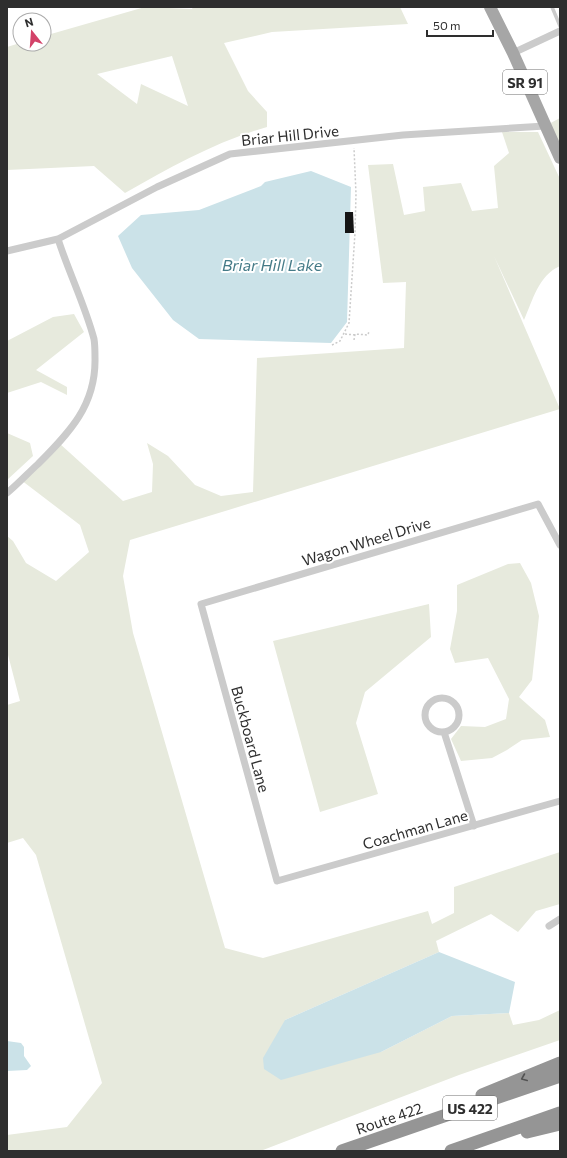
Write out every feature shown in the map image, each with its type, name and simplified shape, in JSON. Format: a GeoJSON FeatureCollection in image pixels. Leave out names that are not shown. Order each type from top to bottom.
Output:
{"type":"FeatureCollection","features":[{"type":"Feature","properties":{"kind":"highway"},"geometry":{"type":"LineString","coordinates":[[379,1139],[560,1062]]}},
{"type":"Feature","properties":{"kind":"highway","name":"Route 422"},"geometry":{"type":"LineString","coordinates":[[342,1151],[560,1076]]}},
{"type":"Feature","properties":{"kind":"highway","name":"US 422"},"geometry":{"type":"LineString","coordinates":[[451,1151],[560,1113]]}},
{"type":"Feature","properties":{"kind":"highway"},"geometry":{"type":"LineString","coordinates":[[469,1145],[560,1124]]}},
{"type":"Feature","properties":{"kind":"main road","name":"SR 91"},"geometry":{"type":"LineString","coordinates":[[490,7],[513,53],[560,158]]}},
{"type":"Feature","properties":{"kind":"street"},"geometry":{"type":"LineString","coordinates":[[513,53],[560,31]]}},
{"type":"Feature","properties":{"kind":"street","name":"Briar Hill Drive"},"geometry":{"type":"LineString","coordinates":[[7,251],[58,239],[163,184],[230,154],[403,135],[545,126]]}},
{"type":"Feature","properties":{"kind":"street"},"geometry":{"type":"LineString","coordinates":[[7,493],[59,443],[77,422],[88,401],[95,374],[94,341],[81,298],[68,269],[58,239]]}},
{"type":"Feature","properties":{"kind":"street","name":"Wagon Wheel Drive"},"geometry":{"type":"LineString","coordinates":[[201,604],[538,504],[560,545]]}},
{"type":"Feature","properties":{"kind":"street","name":"Buckboard Lane"},"geometry":{"type":"LineString","coordinates":[[201,604],[277,881]]}},
{"type":"Feature","properties":{"kind":"street"},"geometry":{"type":"LineString","coordinates":[[442,697],[452,701],[456,705],[459,716],[454,727],[444,732],[438,732],[428,726],[424,716],[427,705],[431,700],[442,697]]}},
{"type":"Feature","properties":{"kind":"street"},"geometry":{"type":"LineString","coordinates":[[444,732],[474,826]]}},
{"type":"Feature","properties":{"kind":"street","name":"Coachman Lane"},"geometry":{"type":"LineString","coordinates":[[277,881],[560,801]]}},
{"type":"Feature","properties":{"kind":"street"},"geometry":{"type":"LineString","coordinates":[[549,926],[560,919]]}},
{"type":"Feature","properties":{"kind":"lane"},"geometry":{"type":"LineString","coordinates":[[552,7],[560,26]]}},
{"type":"Feature","properties":{"kind":"path"},"geometry":{"type":"LineString","coordinates":[[332,345],[340,341],[345,334],[349,323],[356,194],[353,140]]}},
{"type":"Feature","properties":{"kind":"path"},"geometry":{"type":"LineString","coordinates":[[345,334],[368,335],[369,331]]}},
{"type":"Feature","properties":{"kind":"path"},"geometry":{"type":"LineString","coordinates":[[354,340],[355,335]]}},
{"type":"Feature","properties":{"kind":"shaded area"},"geometry":{"type":"Polygon","coordinates":[[[145,7],[192,9],[193,7],[400,7],[408,24],[272,32],[224,43],[248,91],[267,112],[267,127],[212,147],[177,164],[125,193],[94,166],[7,170],[7,47],[12,45],[12,52],[52,52],[52,34],[145,7]],[[172,56],[97,74],[137,104],[141,84],[188,106],[172,56]]]}},
{"type":"Feature","properties":{"kind":"shaded area"},"geometry":{"type":"Polygon","coordinates":[[[560,118],[560,158],[545,126],[560,118]]]}},
{"type":"Feature","properties":{"kind":"shaded area"},"geometry":{"type":"Polygon","coordinates":[[[502,132],[538,132],[560,179],[560,266],[553,270],[541,282],[524,320],[494,256],[560,409],[130,540],[123,576],[133,633],[225,948],[263,958],[428,911],[432,924],[454,913],[454,887],[560,852],[560,904],[536,911],[518,932],[491,914],[436,941],[439,952],[285,1020],[381,1052],[452,1016],[509,1013],[513,1025],[539,1020],[560,1010],[560,1040],[459,1075],[263,1150],[7,1151],[7,1135],[67,1127],[102,1083],[36,855],[23,838],[7,843],[7,705],[20,701],[7,651],[7,536],[13,541],[26,563],[56,581],[89,552],[80,525],[21,480],[59,443],[123,501],[152,492],[153,464],[147,443],[168,456],[195,485],[221,496],[253,492],[257,358],[404,348],[406,282],[383,283],[368,165],[393,164],[404,215],[425,211],[423,187],[461,183],[472,211],[498,208],[494,166],[509,153],[502,132]]]}},
{"type":"Feature","properties":{"kind":"shaded area"},"geometry":{"type":"Polygon","coordinates":[[[74,314],[84,332],[36,370],[67,387],[67,395],[41,382],[7,393],[7,341],[53,317],[74,314]]]}},
{"type":"Feature","properties":{"kind":"shaded area"},"geometry":{"type":"Polygon","coordinates":[[[7,433],[30,443],[33,456],[7,480],[7,433]]]}},
{"type":"Feature","properties":{"kind":"shaded area"},"geometry":{"type":"Polygon","coordinates":[[[520,563],[531,583],[539,616],[532,680],[519,697],[545,720],[550,737],[522,740],[492,758],[461,761],[451,739],[461,726],[485,727],[506,719],[509,699],[488,658],[455,663],[450,649],[457,611],[457,585],[508,564],[520,563]]]}},
{"type":"Feature","properties":{"kind":"shaded area"},"geometry":{"type":"Polygon","coordinates":[[[429,604],[431,637],[365,692],[356,723],[378,794],[320,812],[273,641],[429,604]]]}},
{"type":"Feature","properties":{"kind":"water","name":"Briar Hill Lake"},"geometry":{"type":"Polygon","coordinates":[[[311,171],[351,187],[347,322],[331,343],[199,339],[173,320],[132,268],[118,236],[141,215],[199,210],[261,186],[265,182],[311,171]]]}},
{"type":"Feature","properties":{"kind":"water"},"geometry":{"type":"Polygon","coordinates":[[[439,952],[515,982],[509,1013],[452,1016],[381,1052],[281,1080],[264,1069],[263,1058],[285,1020],[439,952]]]}},
{"type":"Feature","properties":{"kind":"water"},"geometry":{"type":"Polygon","coordinates":[[[7,1041],[21,1043],[24,1047],[24,1056],[31,1066],[27,1070],[7,1071],[7,1041]]]}},
{"type":"Feature","properties":{"kind":"building"},"geometry":{"type":"Polygon","coordinates":[[[345,212],[353,212],[354,233],[345,233],[345,212]]]}}]}
